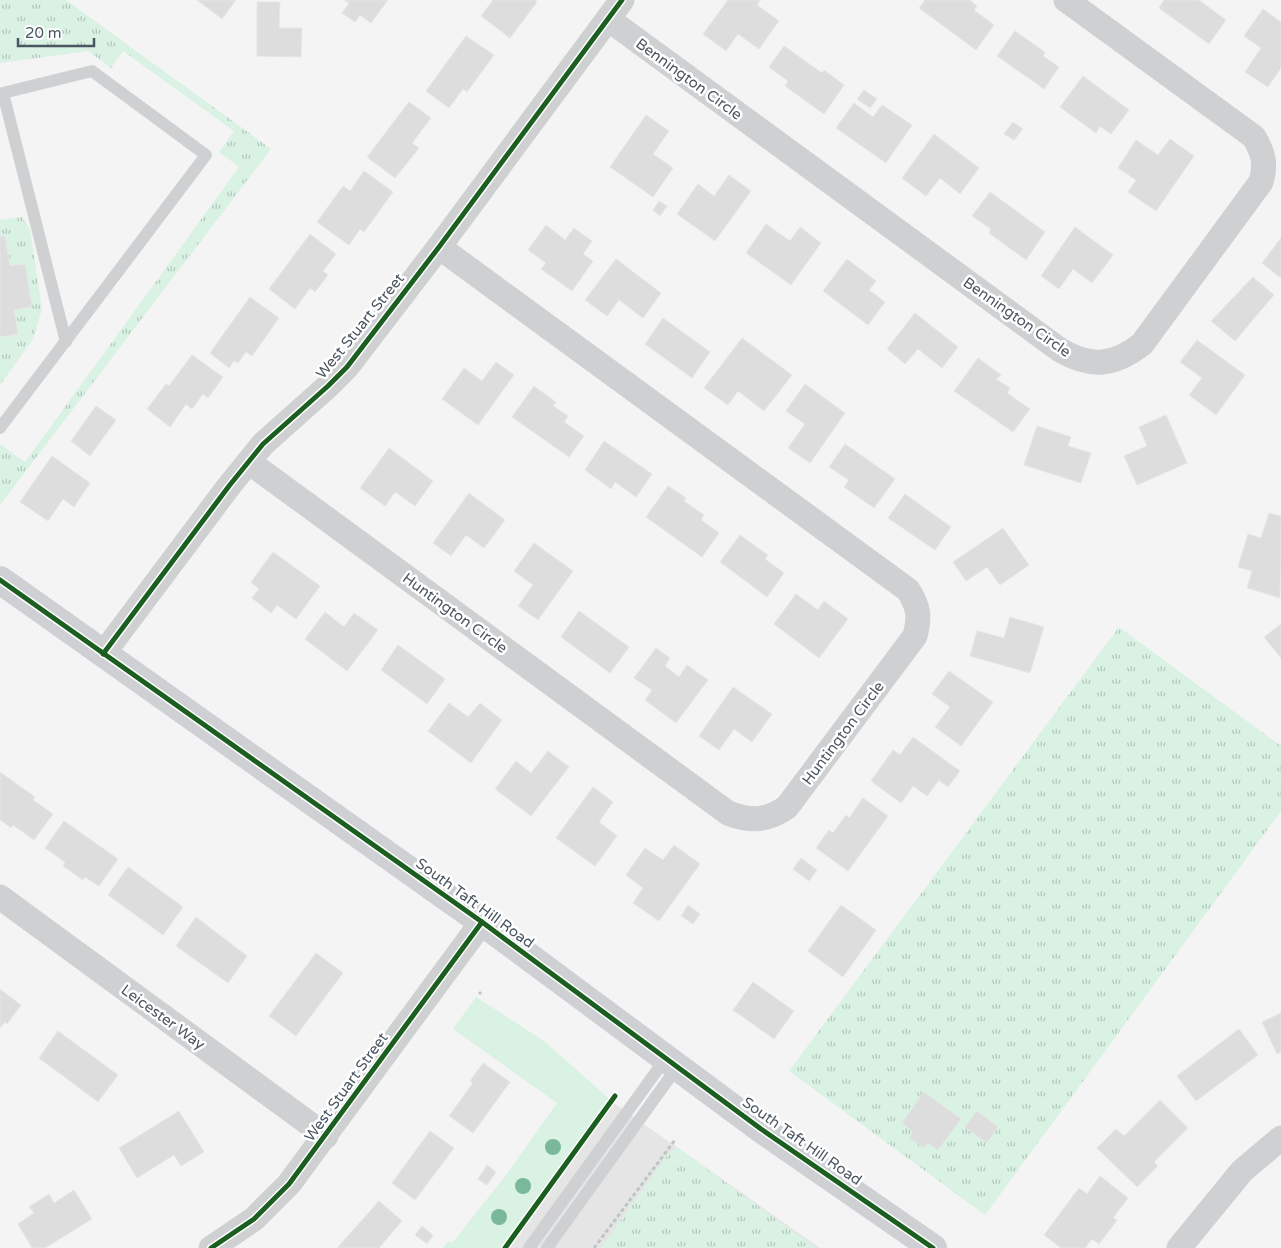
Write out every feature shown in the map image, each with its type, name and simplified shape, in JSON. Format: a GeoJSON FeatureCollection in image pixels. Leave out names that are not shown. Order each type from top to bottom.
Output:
{"type":"FeatureCollection","features":[{"type":"Feature","properties":{"kind":"main road","name":"South Taft Hill Road"},"geometry":{"type":"LineString","coordinates":[[0,580],[482,922],[761,1129],[933,1248]]}},
{"type":"Feature","properties":{"kind":"street","name":"Bennington Circle"},"geometry":{"type":"LineString","coordinates":[[615,10],[1060,350],[1089,362],[1108,362],[1126,356],[1142,344],[1260,182],[1265,167],[1263,151],[1254,138],[1066,0]]}},
{"type":"Feature","properties":{"kind":"street","name":"West Stuart Street"},"geometry":{"type":"LineString","coordinates":[[103,654],[263,444],[347,367],[439,247],[615,10]]}},
{"type":"Feature","properties":{"kind":"street","name":"Huntington Circle"},"geometry":{"type":"LineString","coordinates":[[249,462],[728,814],[743,819],[759,820],[774,816],[787,808],[914,636],[919,620],[917,604],[908,590],[439,247]]}},
{"type":"Feature","properties":{"kind":"street","name":"Leicester Way"},"geometry":{"type":"LineString","coordinates":[[0,897],[326,1136]]}},
{"type":"Feature","properties":{"kind":"street","name":"West Stuart Street"},"geometry":{"type":"LineString","coordinates":[[211,1248],[254,1219],[289,1184],[482,922]]}},
{"type":"Feature","properties":{"kind":"street"},"geometry":{"type":"LineString","coordinates":[[1179,1248],[1242,1171],[1281,1138]]}},
{"type":"Feature","properties":{"kind":"lane"},"geometry":{"type":"LineString","coordinates":[[0,428],[66,342],[206,155],[92,71],[3,93],[66,342]]}},
{"type":"Feature","properties":{"kind":"lane"},"geometry":{"type":"LineString","coordinates":[[529,1248],[672,1062]]}},
{"type":"Feature","properties":{"kind":"lane"},"geometry":{"type":"LineString","coordinates":[[547,1248],[672,1062]]}},
{"type":"Feature","properties":{"kind":"path"},"geometry":{"type":"LineString","coordinates":[[594,1248],[675,1140]]}},
{"type":"Feature","properties":{"kind":"shaded area"},"geometry":{"type":"Polygon","coordinates":[[[614,1103],[820,1248],[509,1248],[614,1103]]]}},
{"type":"Feature","properties":{"kind":"green space"},"geometry":{"type":"Polygon","coordinates":[[[0,0],[66,0],[271,149],[0,505],[0,444],[25,462],[239,167],[219,152],[234,131],[123,51],[111,68],[88,51],[0,63],[0,0]]]}},
{"type":"Feature","properties":{"kind":"green space"},"geometry":{"type":"Polygon","coordinates":[[[22,217],[30,229],[42,309],[33,339],[0,385],[0,337],[18,334],[14,310],[31,307],[25,264],[10,266],[5,236],[0,236],[0,220],[22,217]]]}},
{"type":"Feature","properties":{"kind":"green space"},"geometry":{"type":"Polygon","coordinates":[[[1119,627],[1281,746],[1281,811],[985,1215],[789,1071],[1119,627]]]}},
{"type":"Feature","properties":{"kind":"green space"},"geometry":{"type":"Polygon","coordinates":[[[476,997],[544,1041],[614,1103],[509,1248],[443,1248],[448,1241],[452,1243],[506,1175],[557,1103],[453,1029],[476,997]]]}},
{"type":"Feature","properties":{"kind":"green space"},"geometry":{"type":"Polygon","coordinates":[[[677,1148],[816,1248],[601,1248],[669,1153],[677,1148]]]}},
{"type":"Feature","properties":{"kind":"building"},"geometry":{"type":"Polygon","coordinates":[[[197,0],[236,0],[222,19],[197,0]]]}},
{"type":"Feature","properties":{"kind":"building"},"geometry":{"type":"Polygon","coordinates":[[[344,0],[388,0],[371,23],[360,15],[355,22],[342,13],[349,3],[344,0]]]}},
{"type":"Feature","properties":{"kind":"building"},"geometry":{"type":"Polygon","coordinates":[[[493,0],[535,0],[537,2],[510,38],[481,16],[493,0]]]}},
{"type":"Feature","properties":{"kind":"building"},"geometry":{"type":"Polygon","coordinates":[[[728,0],[760,0],[757,5],[779,21],[759,49],[738,34],[726,51],[703,34],[728,0]]]}},
{"type":"Feature","properties":{"kind":"building"},"geometry":{"type":"Polygon","coordinates":[[[925,0],[970,0],[977,6],[974,10],[994,25],[976,50],[919,8],[925,0]]]}},
{"type":"Feature","properties":{"kind":"building"},"geometry":{"type":"Polygon","coordinates":[[[1164,0],[1199,0],[1226,20],[1209,44],[1159,8],[1164,0]]]}},
{"type":"Feature","properties":{"kind":"building"},"geometry":{"type":"Polygon","coordinates":[[[257,2],[280,2],[279,28],[302,28],[301,57],[257,56],[257,2]]]}},
{"type":"Feature","properties":{"kind":"building"},"geometry":{"type":"Polygon","coordinates":[[[1263,9],[1281,22],[1281,68],[1268,87],[1245,72],[1261,48],[1244,36],[1263,9]]]}},
{"type":"Feature","properties":{"kind":"building"},"geometry":{"type":"Polygon","coordinates":[[[1015,31],[1045,52],[1043,56],[1059,67],[1044,89],[997,56],[1015,31]]]}},
{"type":"Feature","properties":{"kind":"building"},"geometry":{"type":"Polygon","coordinates":[[[466,36],[494,55],[467,92],[463,89],[449,108],[426,91],[466,36]]]}},
{"type":"Feature","properties":{"kind":"building"},"geometry":{"type":"Polygon","coordinates":[[[784,46],[822,73],[824,70],[844,85],[824,114],[785,86],[788,81],[769,67],[784,46]]]}},
{"type":"Feature","properties":{"kind":"building"},"geometry":{"type":"Polygon","coordinates":[[[1083,76],[1129,110],[1111,134],[1100,126],[1096,133],[1060,107],[1083,76]]]}},
{"type":"Feature","properties":{"kind":"building"},"geometry":{"type":"Polygon","coordinates":[[[864,90],[877,99],[870,108],[857,99],[864,90]]]}},
{"type":"Feature","properties":{"kind":"building"},"geometry":{"type":"Polygon","coordinates":[[[409,102],[431,118],[412,143],[419,148],[395,178],[367,157],[409,102]]]}},
{"type":"Feature","properties":{"kind":"building"},"geometry":{"type":"Polygon","coordinates":[[[854,103],[873,117],[882,105],[912,125],[886,163],[836,128],[854,103]]]}},
{"type":"Feature","properties":{"kind":"building"},"geometry":{"type":"Polygon","coordinates":[[[646,115],[669,131],[653,154],[673,168],[653,197],[610,167],[646,115]]]}},
{"type":"Feature","properties":{"kind":"building"},"geometry":{"type":"Polygon","coordinates":[[[1013,122],[1023,129],[1014,140],[1004,134],[1013,122]]]}},
{"type":"Feature","properties":{"kind":"building"},"geometry":{"type":"Polygon","coordinates":[[[934,134],[979,168],[960,194],[940,178],[926,196],[902,178],[934,134]]]}},
{"type":"Feature","properties":{"kind":"building"},"geometry":{"type":"Polygon","coordinates":[[[1170,139],[1194,156],[1156,211],[1128,192],[1136,180],[1118,168],[1136,140],[1158,155],[1170,139]]]}},
{"type":"Feature","properties":{"kind":"building"},"geometry":{"type":"Polygon","coordinates":[[[364,171],[393,192],[364,232],[360,229],[349,245],[317,222],[343,186],[350,191],[364,171]]]}},
{"type":"Feature","properties":{"kind":"building"},"geometry":{"type":"Polygon","coordinates":[[[729,175],[751,191],[715,241],[677,214],[698,184],[714,196],[729,175]]]}},
{"type":"Feature","properties":{"kind":"building"},"geometry":{"type":"Polygon","coordinates":[[[990,192],[1045,232],[1026,260],[989,233],[991,229],[972,216],[990,192]]]}},
{"type":"Feature","properties":{"kind":"building"},"geometry":{"type":"Polygon","coordinates":[[[659,201],[667,206],[660,216],[653,210],[659,201]]]}},
{"type":"Feature","properties":{"kind":"building"},"geometry":{"type":"Polygon","coordinates":[[[766,224],[790,241],[800,227],[821,243],[791,285],[746,253],[766,224]]]}},
{"type":"Feature","properties":{"kind":"building"},"geometry":{"type":"Polygon","coordinates":[[[546,225],[565,240],[574,228],[592,241],[583,254],[593,261],[572,291],[541,269],[546,263],[528,250],[546,225]]]}},
{"type":"Feature","properties":{"kind":"building"},"geometry":{"type":"Polygon","coordinates":[[[1075,227],[1113,255],[1092,283],[1073,269],[1059,289],[1041,276],[1075,227]]]}},
{"type":"Feature","properties":{"kind":"building"},"geometry":{"type":"Polygon","coordinates":[[[310,234],[336,254],[323,271],[328,275],[315,292],[310,288],[295,309],[269,289],[310,234]]]}},
{"type":"Feature","properties":{"kind":"building"},"geometry":{"type":"Polygon","coordinates":[[[0,236],[5,236],[10,266],[25,264],[32,307],[14,310],[18,334],[0,337],[0,236]]]}},
{"type":"Feature","properties":{"kind":"building"},"geometry":{"type":"Polygon","coordinates":[[[1281,238],[1281,278],[1262,263],[1281,238]]]}},
{"type":"Feature","properties":{"kind":"building"},"geometry":{"type":"Polygon","coordinates":[[[616,259],[661,293],[643,318],[619,300],[607,316],[585,300],[616,259]]]}},
{"type":"Feature","properties":{"kind":"building"},"geometry":{"type":"Polygon","coordinates":[[[847,259],[876,281],[869,290],[885,302],[868,325],[823,291],[847,259]]]}},
{"type":"Feature","properties":{"kind":"building"},"geometry":{"type":"Polygon","coordinates":[[[1253,277],[1274,295],[1235,341],[1211,321],[1253,277]]]}},
{"type":"Feature","properties":{"kind":"building"},"geometry":{"type":"Polygon","coordinates":[[[250,297],[279,318],[252,356],[246,352],[238,363],[234,361],[229,368],[210,353],[250,297]]]}},
{"type":"Feature","properties":{"kind":"building"},"geometry":{"type":"Polygon","coordinates":[[[915,313],[958,347],[942,368],[918,349],[905,364],[887,349],[915,313]]]}},
{"type":"Feature","properties":{"kind":"building"},"geometry":{"type":"Polygon","coordinates":[[[663,318],[710,352],[692,378],[645,344],[663,318]]]}},
{"type":"Feature","properties":{"kind":"building"},"geometry":{"type":"Polygon","coordinates":[[[742,338],[792,375],[764,411],[738,391],[728,405],[704,388],[742,338]]]}},
{"type":"Feature","properties":{"kind":"building"},"geometry":{"type":"Polygon","coordinates":[[[1197,340],[1245,375],[1216,415],[1189,395],[1202,378],[1180,362],[1197,340]]]}},
{"type":"Feature","properties":{"kind":"building"},"geometry":{"type":"Polygon","coordinates":[[[192,355],[223,377],[208,398],[203,394],[192,409],[186,404],[170,427],[147,409],[166,384],[169,386],[192,355]]]}},
{"type":"Feature","properties":{"kind":"building"},"geometry":{"type":"Polygon","coordinates":[[[978,358],[1001,375],[996,379],[1010,388],[1007,393],[1030,409],[1013,432],[954,391],[978,358]]]}},
{"type":"Feature","properties":{"kind":"building"},"geometry":{"type":"Polygon","coordinates":[[[496,362],[514,375],[478,425],[442,399],[464,368],[482,381],[496,362]]]}},
{"type":"Feature","properties":{"kind":"building"},"geometry":{"type":"Polygon","coordinates":[[[805,384],[845,413],[810,463],[788,448],[805,424],[786,411],[805,384]]]}},
{"type":"Feature","properties":{"kind":"building"},"geometry":{"type":"Polygon","coordinates":[[[534,386],[556,402],[553,406],[568,416],[564,422],[584,436],[569,457],[512,417],[534,386]]]}},
{"type":"Feature","properties":{"kind":"building"},"geometry":{"type":"Polygon","coordinates":[[[96,406],[116,420],[90,456],[71,441],[96,406]]]}},
{"type":"Feature","properties":{"kind":"building"},"geometry":{"type":"Polygon","coordinates":[[[1166,415],[1187,463],[1137,485],[1124,456],[1147,446],[1139,427],[1166,415]]]}},
{"type":"Feature","properties":{"kind":"building"},"geometry":{"type":"Polygon","coordinates":[[[1037,426],[1071,437],[1068,446],[1091,453],[1081,483],[1024,465],[1037,426]]]}},
{"type":"Feature","properties":{"kind":"building"},"geometry":{"type":"Polygon","coordinates":[[[604,441],[652,474],[636,497],[615,482],[611,489],[585,470],[604,441]]]}},
{"type":"Feature","properties":{"kind":"building"},"geometry":{"type":"Polygon","coordinates":[[[845,444],[895,479],[874,508],[844,487],[849,480],[829,467],[845,444]]]}},
{"type":"Feature","properties":{"kind":"building"},"geometry":{"type":"Polygon","coordinates":[[[389,448],[433,481],[415,506],[395,492],[385,506],[360,488],[389,448]]]}},
{"type":"Feature","properties":{"kind":"building"},"geometry":{"type":"Polygon","coordinates":[[[52,456],[90,483],[74,507],[63,499],[48,521],[20,502],[52,456]]]}},
{"type":"Feature","properties":{"kind":"building"},"geometry":{"type":"Polygon","coordinates":[[[668,486],[686,498],[684,501],[704,515],[701,520],[719,533],[702,557],[646,517],[668,486]]]}},
{"type":"Feature","properties":{"kind":"building"},"geometry":{"type":"Polygon","coordinates":[[[469,493],[505,520],[484,548],[466,535],[451,556],[433,543],[469,493]]]}},
{"type":"Feature","properties":{"kind":"building"},"geometry":{"type":"Polygon","coordinates":[[[905,494],[951,527],[935,550],[888,518],[905,494]]]}},
{"type":"Feature","properties":{"kind":"building"},"geometry":{"type":"Polygon","coordinates":[[[1269,513],[1281,516],[1280,598],[1247,588],[1252,571],[1238,567],[1248,534],[1261,538],[1269,513]]]}},
{"type":"Feature","properties":{"kind":"building"},"geometry":{"type":"Polygon","coordinates":[[[1003,528],[1029,565],[1000,585],[987,567],[966,581],[953,562],[1003,528]]]}},
{"type":"Feature","properties":{"kind":"building"},"geometry":{"type":"Polygon","coordinates":[[[740,535],[768,555],[765,559],[784,573],[767,597],[720,562],[740,535]]]}},
{"type":"Feature","properties":{"kind":"building"},"geometry":{"type":"Polygon","coordinates":[[[534,543],[573,571],[538,620],[518,606],[533,585],[514,571],[534,543]]]}},
{"type":"Feature","properties":{"kind":"building"},"geometry":{"type":"Polygon","coordinates":[[[273,552],[320,586],[296,619],[277,605],[271,613],[252,598],[259,589],[251,582],[273,552]]]}},
{"type":"Feature","properties":{"kind":"building"},"geometry":{"type":"Polygon","coordinates":[[[796,594],[818,610],[824,601],[848,619],[819,658],[774,624],[796,594]]]}},
{"type":"Feature","properties":{"kind":"building"},"geometry":{"type":"Polygon","coordinates":[[[579,611],[629,647],[610,673],[561,637],[579,611]]]}},
{"type":"Feature","properties":{"kind":"building"},"geometry":{"type":"Polygon","coordinates":[[[325,612],[344,627],[354,613],[378,630],[347,671],[305,639],[325,612]]]}},
{"type":"Feature","properties":{"kind":"building"},"geometry":{"type":"Polygon","coordinates":[[[1010,617],[1044,627],[1030,673],[970,656],[977,631],[1004,638],[1010,617]]]}},
{"type":"Feature","properties":{"kind":"building"},"geometry":{"type":"Polygon","coordinates":[[[1281,624],[1281,658],[1264,637],[1281,624]]]}},
{"type":"Feature","properties":{"kind":"building"},"geometry":{"type":"Polygon","coordinates":[[[398,645],[445,679],[427,704],[381,670],[398,645]]]}},
{"type":"Feature","properties":{"kind":"building"},"geometry":{"type":"Polygon","coordinates":[[[656,648],[670,658],[665,666],[679,677],[687,665],[708,680],[676,723],[645,700],[652,690],[634,678],[656,648]]]}},
{"type":"Feature","properties":{"kind":"building"},"geometry":{"type":"Polygon","coordinates":[[[949,671],[993,702],[961,746],[935,727],[950,707],[932,694],[949,671]]]}},
{"type":"Feature","properties":{"kind":"building"},"geometry":{"type":"Polygon","coordinates":[[[733,687],[772,714],[752,742],[734,729],[719,750],[699,736],[733,687]]]}},
{"type":"Feature","properties":{"kind":"building"},"geometry":{"type":"Polygon","coordinates":[[[449,703],[468,717],[480,703],[502,720],[471,763],[428,731],[449,703]]]}},
{"type":"Feature","properties":{"kind":"building"},"geometry":{"type":"Polygon","coordinates":[[[913,737],[960,771],[948,787],[939,780],[927,796],[913,786],[901,803],[871,781],[893,750],[900,755],[913,737]]]}},
{"type":"Feature","properties":{"kind":"building"},"geometry":{"type":"Polygon","coordinates":[[[548,751],[569,767],[531,816],[495,789],[516,761],[531,773],[548,751]]]}},
{"type":"Feature","properties":{"kind":"building"},"geometry":{"type":"Polygon","coordinates":[[[0,772],[35,797],[33,800],[53,814],[34,840],[13,825],[11,828],[0,820],[0,772]]]}},
{"type":"Feature","properties":{"kind":"building"},"geometry":{"type":"Polygon","coordinates":[[[593,787],[613,802],[599,822],[617,836],[595,866],[556,838],[593,787]]]}},
{"type":"Feature","properties":{"kind":"building"},"geometry":{"type":"Polygon","coordinates":[[[863,798],[888,816],[848,871],[816,848],[829,830],[833,833],[846,815],[849,818],[863,798]]]}},
{"type":"Feature","properties":{"kind":"building"},"geometry":{"type":"Polygon","coordinates":[[[64,821],[118,859],[99,886],[85,877],[83,880],[63,866],[65,862],[45,848],[64,821]]]}},
{"type":"Feature","properties":{"kind":"building"},"geometry":{"type":"Polygon","coordinates":[[[674,845],[700,864],[659,921],[633,903],[643,888],[626,875],[645,848],[663,860],[674,845]]]}},
{"type":"Feature","properties":{"kind":"building"},"geometry":{"type":"Polygon","coordinates":[[[801,858],[817,870],[809,881],[793,869],[801,858]]]}},
{"type":"Feature","properties":{"kind":"building"},"geometry":{"type":"Polygon","coordinates":[[[128,867],[183,907],[163,935],[108,895],[128,867]]]}},
{"type":"Feature","properties":{"kind":"building"},"geometry":{"type":"Polygon","coordinates":[[[688,905],[700,914],[693,924],[681,916],[688,905]]]}},
{"type":"Feature","properties":{"kind":"building"},"geometry":{"type":"Polygon","coordinates":[[[841,905],[876,930],[843,977],[808,951],[841,905]]]}},
{"type":"Feature","properties":{"kind":"building"},"geometry":{"type":"Polygon","coordinates":[[[196,917],[247,956],[228,983],[176,946],[196,917]]]}},
{"type":"Feature","properties":{"kind":"building"},"geometry":{"type":"Polygon","coordinates":[[[316,953],[343,973],[296,1036],[269,1016],[316,953]]]}},
{"type":"Feature","properties":{"kind":"building"},"geometry":{"type":"Polygon","coordinates":[[[753,982],[794,1011],[774,1039],[733,1010],[753,982]]]}},
{"type":"Feature","properties":{"kind":"building"},"geometry":{"type":"Polygon","coordinates":[[[0,989],[21,1005],[7,1024],[5,1022],[0,1028],[0,989]]]}},
{"type":"Feature","properties":{"kind":"building"},"geometry":{"type":"Polygon","coordinates":[[[1281,1013],[1281,1052],[1277,1054],[1262,1022],[1281,1013]]]}},
{"type":"Feature","properties":{"kind":"building"},"geometry":{"type":"Polygon","coordinates":[[[1239,1029],[1258,1055],[1196,1101],[1177,1076],[1239,1029]]]}},
{"type":"Feature","properties":{"kind":"building"},"geometry":{"type":"Polygon","coordinates":[[[58,1031],[118,1075],[98,1102],[39,1058],[58,1031]]]}},
{"type":"Feature","properties":{"kind":"building"},"geometry":{"type":"Polygon","coordinates":[[[483,1063],[510,1082],[473,1133],[449,1116],[473,1083],[470,1081],[483,1063]]]}},
{"type":"Feature","properties":{"kind":"building"},"geometry":{"type":"Polygon","coordinates":[[[924,1092],[961,1119],[938,1150],[928,1143],[924,1148],[909,1138],[913,1132],[902,1123],[924,1092]]]}},
{"type":"Feature","properties":{"kind":"building"},"geometry":{"type":"Polygon","coordinates":[[[1160,1100],[1188,1128],[1154,1162],[1158,1166],[1137,1187],[1097,1148],[1116,1129],[1124,1136],[1160,1100]]]}},
{"type":"Feature","properties":{"kind":"building"},"geometry":{"type":"Polygon","coordinates":[[[179,1111],[204,1152],[181,1166],[174,1155],[137,1178],[119,1148],[179,1111]]]}},
{"type":"Feature","properties":{"kind":"building"},"geometry":{"type":"Polygon","coordinates":[[[977,1111],[998,1127],[987,1143],[965,1127],[977,1111]]]}},
{"type":"Feature","properties":{"kind":"building"},"geometry":{"type":"Polygon","coordinates":[[[430,1131],[454,1148],[415,1200],[392,1183],[430,1131]]]}},
{"type":"Feature","properties":{"kind":"building"},"geometry":{"type":"Polygon","coordinates":[[[487,1165],[496,1172],[487,1185],[478,1179],[487,1165]]]}},
{"type":"Feature","properties":{"kind":"building"},"geometry":{"type":"Polygon","coordinates":[[[1100,1176],[1128,1198],[1113,1218],[1117,1220],[1099,1244],[1092,1239],[1085,1248],[1061,1248],[1044,1235],[1079,1188],[1087,1194],[1100,1176]]]}},
{"type":"Feature","properties":{"kind":"building"},"geometry":{"type":"Polygon","coordinates":[[[74,1190],[92,1219],[45,1248],[32,1248],[18,1224],[34,1213],[29,1207],[49,1194],[54,1203],[74,1190]]]}},
{"type":"Feature","properties":{"kind":"building"},"geometry":{"type":"Polygon","coordinates":[[[379,1201],[402,1221],[379,1248],[337,1248],[379,1201]]]}},
{"type":"Feature","properties":{"kind":"building"},"geometry":{"type":"Polygon","coordinates":[[[422,1226],[433,1235],[427,1244],[415,1235],[422,1226]]]}},
{"type":"Feature","properties":{"kind":"cycle path"},"geometry":{"type":"LineString","coordinates":[[103,654],[229,486],[263,444],[347,367],[439,247],[622,0]]}},
{"type":"Feature","properties":{"kind":"cycle path"},"geometry":{"type":"LineString","coordinates":[[0,580],[482,922],[761,1129],[933,1248]]}},
{"type":"Feature","properties":{"kind":"cycle path"},"geometry":{"type":"LineString","coordinates":[[211,1248],[254,1219],[289,1184],[482,922]]}},
{"type":"Feature","properties":{"kind":"cycle path"},"geometry":{"type":"LineString","coordinates":[[505,1248],[615,1096]]}}]}
